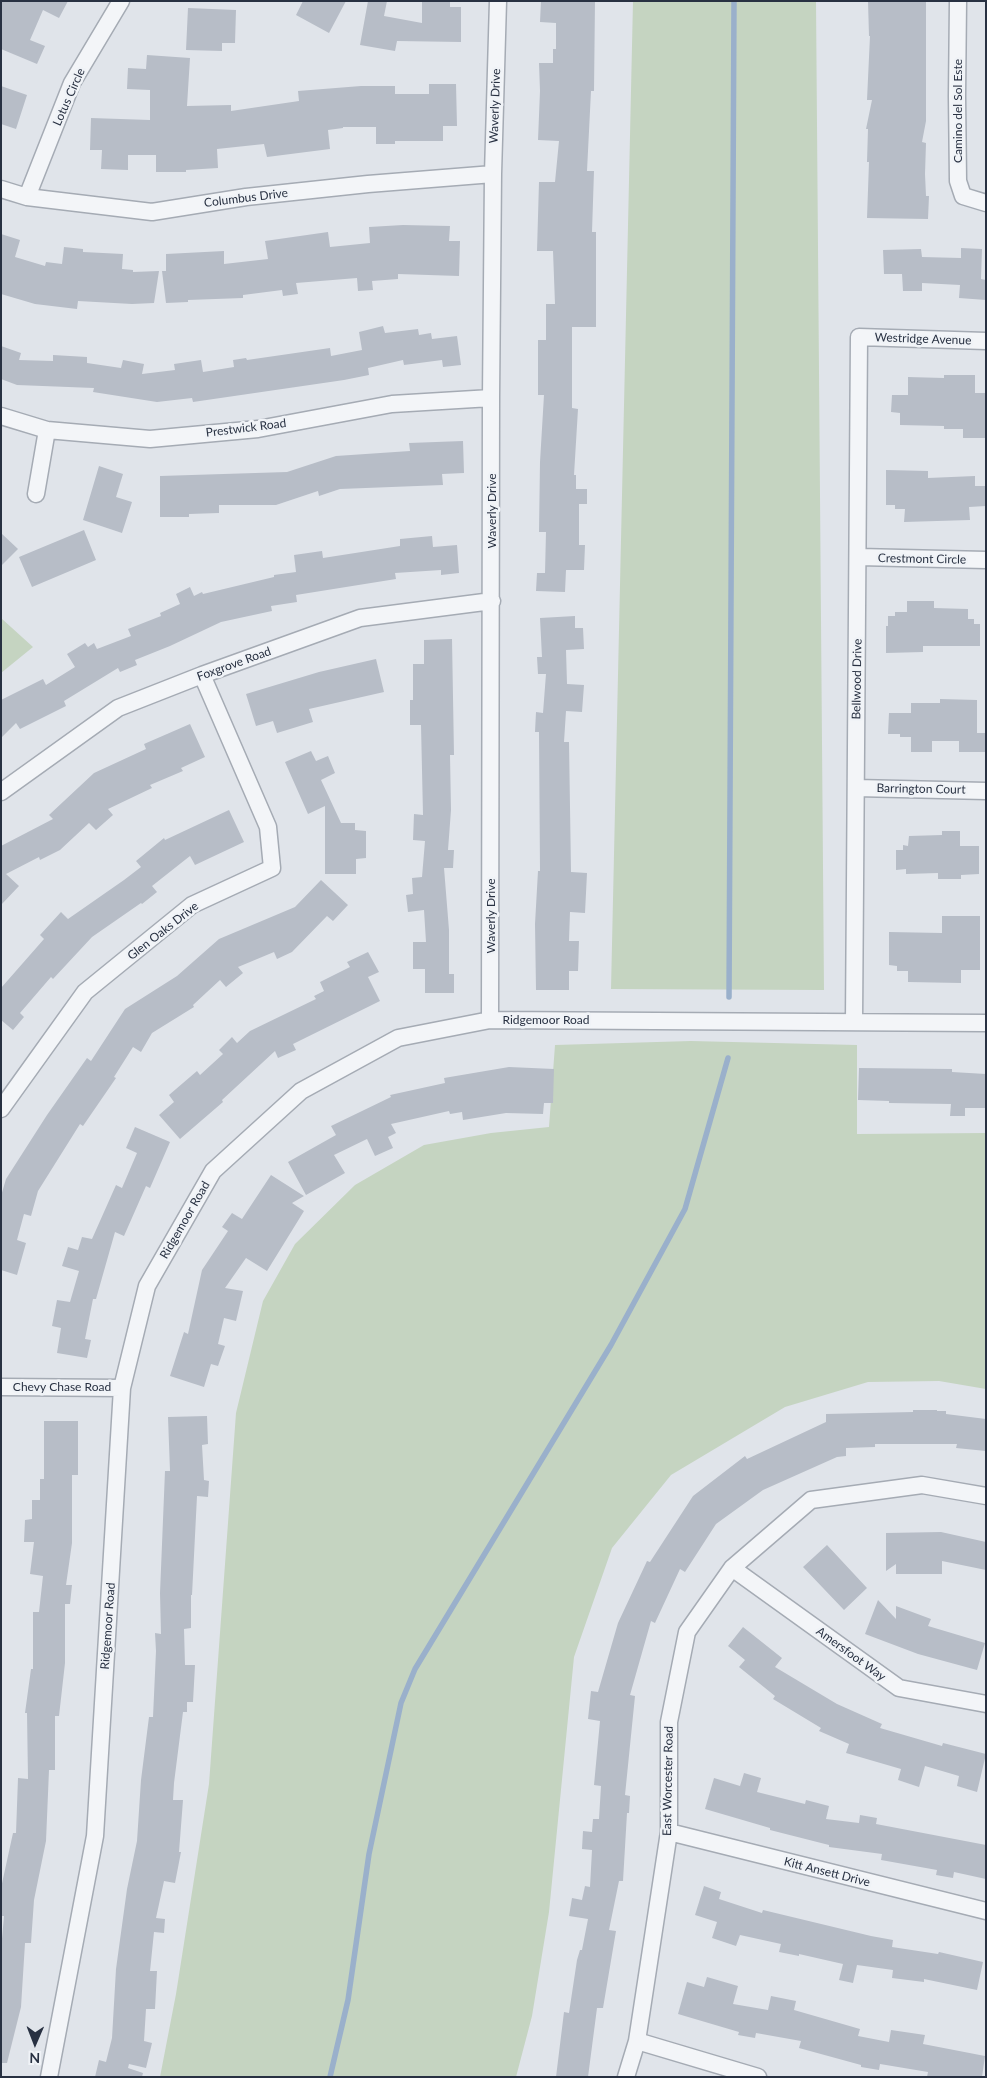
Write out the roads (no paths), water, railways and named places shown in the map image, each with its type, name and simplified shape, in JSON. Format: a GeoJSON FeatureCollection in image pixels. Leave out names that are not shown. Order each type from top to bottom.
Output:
{"type":"FeatureCollection","features":[{"type":"Feature","properties":{"kind":"street","name":"Lotus Circle"},"geometry":{"type":"LineString","coordinates":[[27,198],[72,83],[121,1]]}},
{"type":"Feature","properties":{"kind":"street","name":"Waverly Drive"},"geometry":{"type":"LineString","coordinates":[[490,1020],[491,398],[493,174],[498,1]]}},
{"type":"Feature","properties":{"kind":"street","name":"Camino del Sol Este"},"geometry":{"type":"LineString","coordinates":[[958,1],[958,181],[963,196],[986,203]]}},
{"type":"Feature","properties":{"kind":"street","name":"Columbus Drive"},"geometry":{"type":"LineString","coordinates":[[1,189],[27,198],[152,212],[246,197],[368,184],[493,174]]}},
{"type":"Feature","properties":{"kind":"street","name":"Westridge Avenue"},"geometry":{"type":"LineString","coordinates":[[859,337],[986,341]]}},
{"type":"Feature","properties":{"kind":"street","name":"Bellwood Drive"},"geometry":{"type":"LineString","coordinates":[[854,1020],[859,337]]}},
{"type":"Feature","properties":{"kind":"street","name":"Prestwick Road"},"geometry":{"type":"LineString","coordinates":[[1,416],[47,430],[150,439],[258,429],[392,404],[491,398]]}},
{"type":"Feature","properties":{"kind":"street"},"geometry":{"type":"LineString","coordinates":[[36,494],[47,430]]}},
{"type":"Feature","properties":{"kind":"street","name":"Crestmont Circle"},"geometry":{"type":"LineString","coordinates":[[858,557],[986,560]]}},
{"type":"Feature","properties":{"kind":"street","name":"Foxgrove Road"},"geometry":{"type":"LineString","coordinates":[[1,792],[118,708],[360,618],[492,601]]}},
{"type":"Feature","properties":{"kind":"street","name":"Glen Oaks Drive"},"geometry":{"type":"LineString","coordinates":[[1,1109],[85,992],[192,905],[272,868],[268,827],[202,676]]}},
{"type":"Feature","properties":{"kind":"street","name":"Barrington Court"},"geometry":{"type":"LineString","coordinates":[[856,788],[986,791]]}},
{"type":"Feature","properties":{"kind":"street","name":"Ridgemoor Road"},"geometry":{"type":"LineString","coordinates":[[49,2077],[95,1836],[122,1388],[147,1286],[213,1171],[301,1091],[398,1038],[490,1020],[986,1022]]}},
{"type":"Feature","properties":{"kind":"street","name":"Chevy Chase Road"},"geometry":{"type":"LineString","coordinates":[[1,1387],[122,1388]]}},
{"type":"Feature","properties":{"kind":"street","name":"East Worcester Road"},"geometry":{"type":"LineString","coordinates":[[626,2077],[637,2041],[669,1832],[669,1722],[687,1632],[732,1568],[811,1500],[922,1485],[986,1496]]}},
{"type":"Feature","properties":{"kind":"street","name":"Amersfoot Way"},"geometry":{"type":"LineString","coordinates":[[732,1568],[899,1688],[986,1704]]}},
{"type":"Feature","properties":{"kind":"street","name":"Kitt Ansett Drive"},"geometry":{"type":"LineString","coordinates":[[669,1832],[986,1911]]}},
{"type":"Feature","properties":{"kind":"street"},"geometry":{"type":"LineString","coordinates":[[637,2041],[758,2077]]}},
{"type":"Feature","properties":{"kind":"waterway"},"geometry":{"type":"LineString","coordinates":[[729,997],[734,1]]}},
{"type":"Feature","properties":{"kind":"waterway"},"geometry":{"type":"LineString","coordinates":[[330,2077],[348,2000],[369,1854],[401,1703],[415,1669],[611,1345],[685,1209],[728,1058]]}}]}
